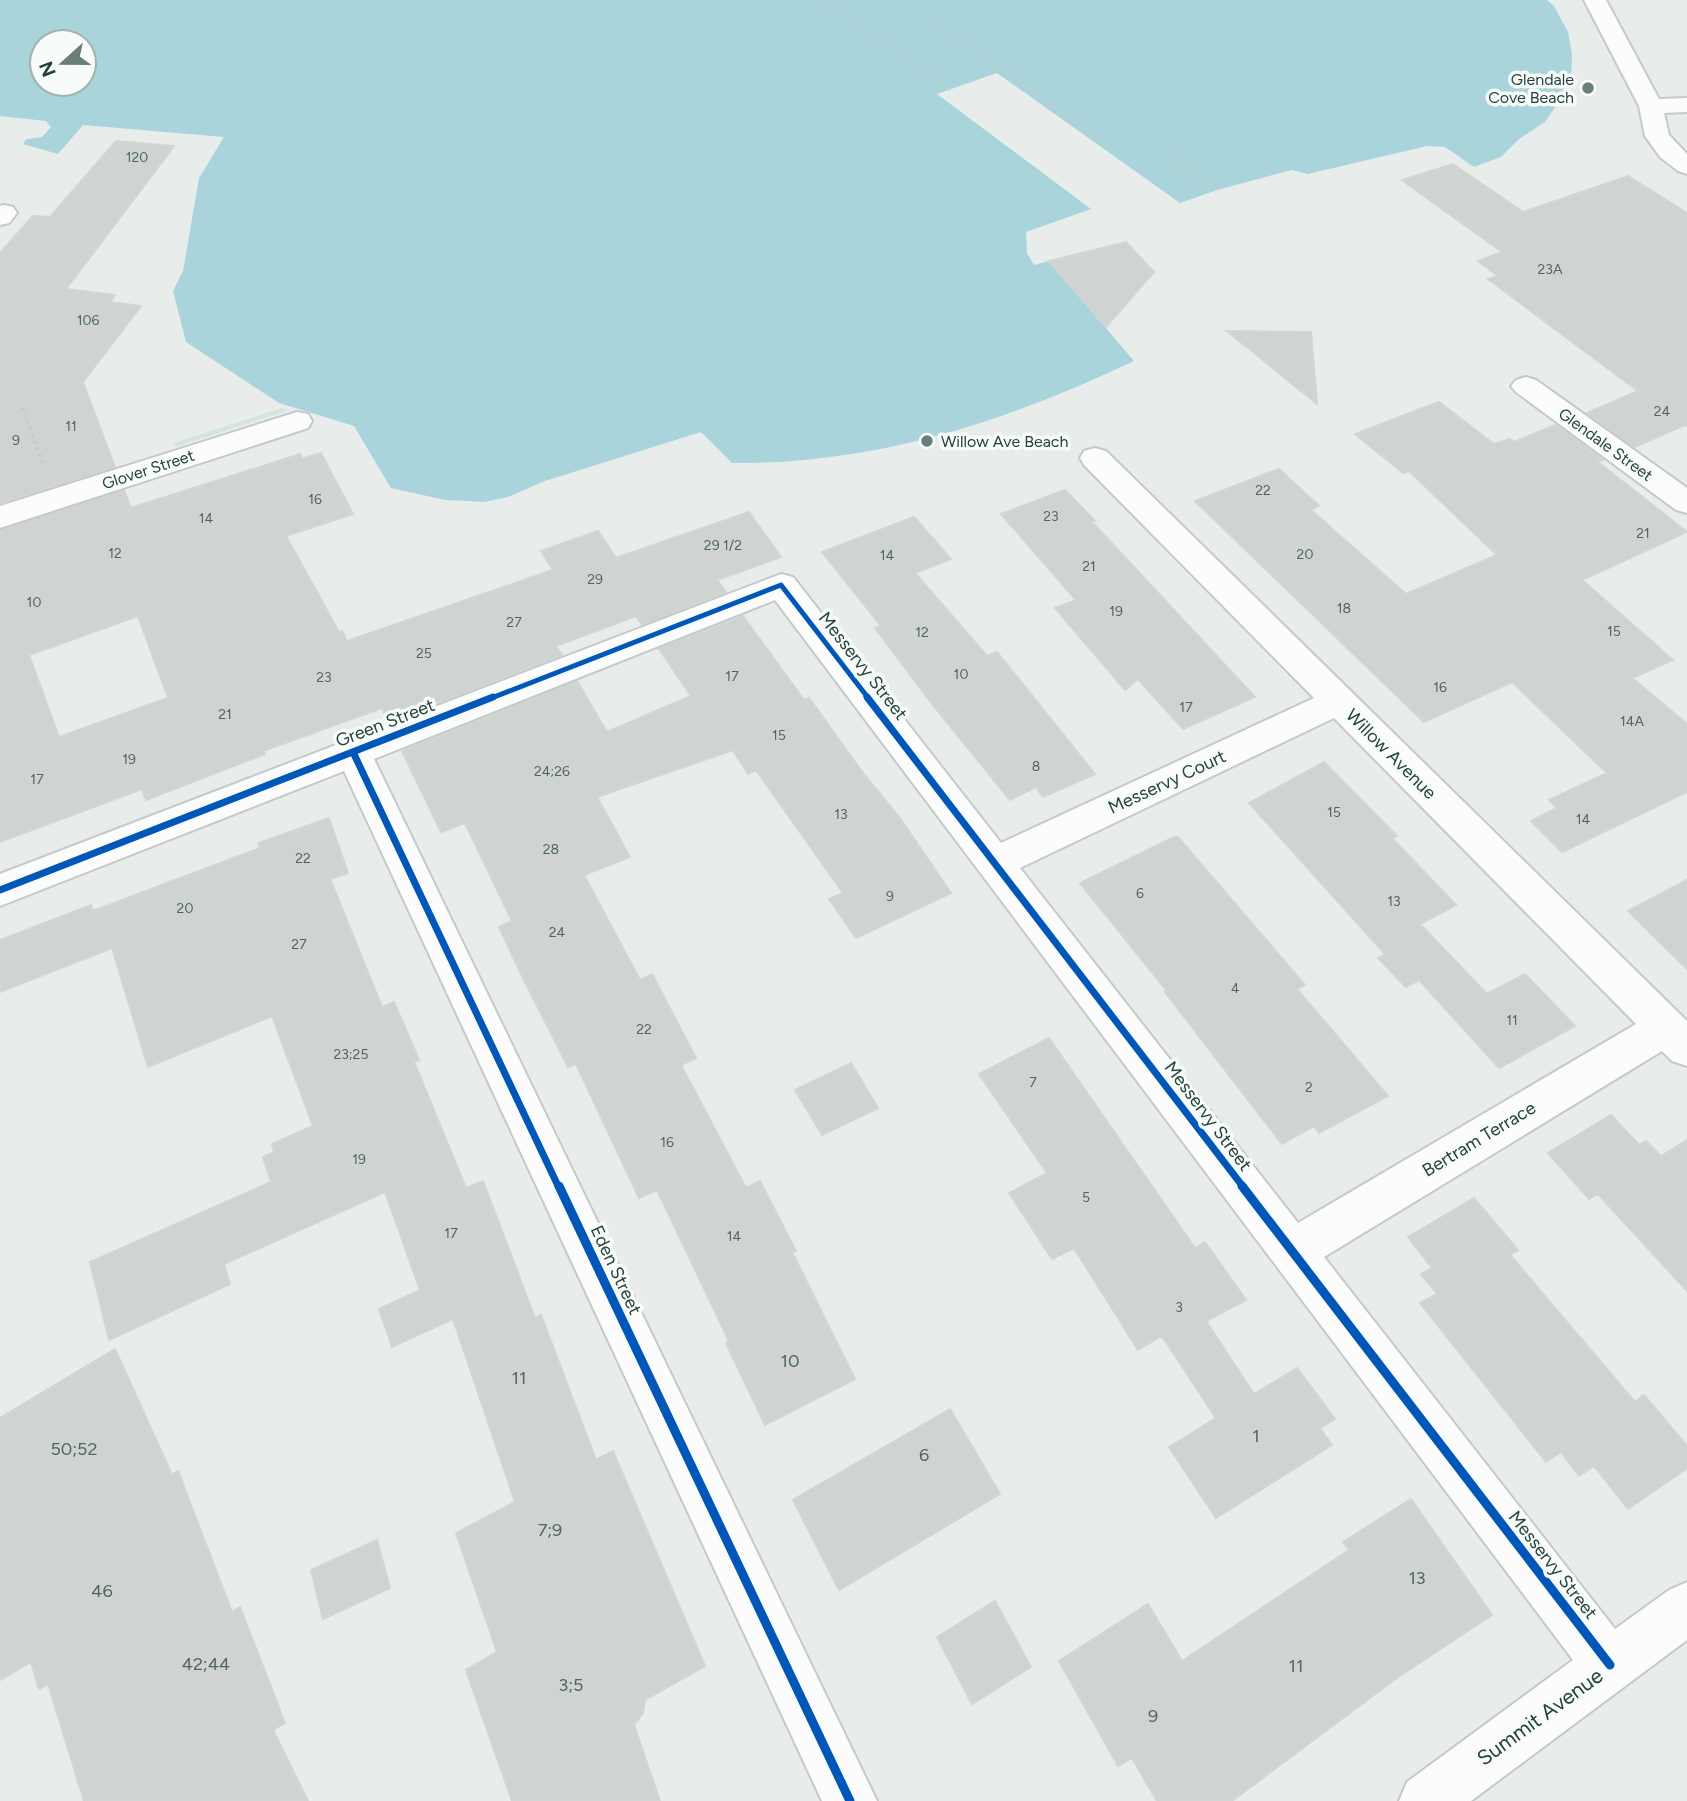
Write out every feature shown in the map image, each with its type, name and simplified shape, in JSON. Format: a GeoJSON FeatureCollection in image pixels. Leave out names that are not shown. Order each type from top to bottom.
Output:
{"type":"FeatureCollection","features":[{"type":"Feature","properties":{"kind":"street"},"geometry":{"type":"LineString","coordinates":[[1595,0],[1651,106],[1657,136],[1669,152],[1687,166]]}},
{"type":"Feature","properties":{"kind":"street"},"geometry":{"type":"LineString","coordinates":[[1651,106],[1687,105]]}},
{"type":"Feature","properties":{"kind":"street","name":"Glendale Street"},"geometry":{"type":"LineString","coordinates":[[1526,386],[1687,503]]}},
{"type":"Feature","properties":{"kind":"street","name":"Glover Street"},"geometry":{"type":"LineString","coordinates":[[0,517],[297,421]]}},
{"type":"Feature","properties":{"kind":"street","name":"Willow Avenue"},"geometry":{"type":"LineString","coordinates":[[1095,458],[1676,1038]]}},
{"type":"Feature","properties":{"kind":"street","name":"Green Street"},"geometry":{"type":"LineString","coordinates":[[0,890],[781,585]]}},
{"type":"Feature","properties":{"kind":"street","name":"Messervy Street"},"geometry":{"type":"LineString","coordinates":[[781,585],[1610,1665]]}},
{"type":"Feature","properties":{"kind":"street","name":"Messervy Court"},"geometry":{"type":"LineString","coordinates":[[994,863],[1339,701]]}},
{"type":"Feature","properties":{"kind":"street","name":"Eden Street"},"geometry":{"type":"LineString","coordinates":[[353,752],[850,1801]]}},
{"type":"Feature","properties":{"kind":"street","name":"Bertram Terrace"},"geometry":{"type":"LineString","coordinates":[[1292,1251],[1676,1038]]}},
{"type":"Feature","properties":{"kind":"street","name":"Summit Avenue"},"geometry":{"type":"LineString","coordinates":[[1426,1801],[1687,1608]]}},
{"type":"Feature","properties":{"kind":"path"},"geometry":{"type":"LineString","coordinates":[[819,0],[950,90]]}},
{"type":"Feature","properties":{"kind":"path"},"geometry":{"type":"LineString","coordinates":[[935,22],[1113,147]]}},
{"type":"Feature","properties":{"kind":"path"},"geometry":{"type":"LineString","coordinates":[[1076,121],[1073,122],[1101,142],[1097,144]]}},
{"type":"Feature","properties":{"kind":"path"},"geometry":{"type":"LineString","coordinates":[[1173,154],[1221,189]]}},
{"type":"Feature","properties":{"kind":"path"},"geometry":{"type":"LineString","coordinates":[[1162,159],[1211,192]]}},
{"type":"Feature","properties":{"kind":"path"},"geometry":{"type":"LineString","coordinates":[[22,408],[48,476]]}},
{"type":"Feature","properties":{"kind":"green space"},"geometry":{"type":"Polygon","coordinates":[[[282,408],[289,410],[175,447],[174,443],[282,408]]]}},
{"type":"Feature","properties":{"kind":"water"},"geometry":{"type":"Polygon","coordinates":[[[0,0],[1547,0],[1554,6],[1568,32],[1572,55],[1571,84],[1545,122],[1519,139],[1501,157],[1474,167],[1445,147],[1427,146],[1308,174],[1292,170],[1180,203],[997,73],[937,94],[1091,209],[1026,232],[1027,253],[1034,265],[1049,261],[1134,361],[1037,403],[939,435],[888,447],[837,456],[732,463],[701,432],[545,481],[508,497],[484,502],[445,500],[391,488],[354,426],[279,403],[186,342],[173,291],[183,271],[199,178],[224,137],[83,125],[58,154],[23,144],[31,133],[0,130],[0,0]]]}},
{"type":"Feature","properties":{"kind":"pier"},"geometry":{"type":"Polygon","coordinates":[[[0,116],[46,121],[51,127],[42,137],[21,140],[25,135],[0,134],[0,116]]]}},
{"type":"Feature","properties":{"kind":"building"},"geometry":{"type":"Polygon","coordinates":[[[116,141],[174,146],[66,289],[115,295],[110,302],[141,306],[83,382],[115,467],[0,503],[0,253],[33,216],[50,217],[116,141]]]}},
{"type":"Feature","properties":{"kind":"building"},"geometry":{"type":"Polygon","coordinates":[[[1453,164],[1523,212],[1628,176],[1687,213],[1687,426],[1634,447],[1587,413],[1638,391],[1488,279],[1498,276],[1478,261],[1502,252],[1402,180],[1453,164]]]}},
{"type":"Feature","properties":{"kind":"building"},"geometry":{"type":"Polygon","coordinates":[[[1126,242],[1154,272],[1106,327],[1049,261],[1126,242]]]}},
{"type":"Feature","properties":{"kind":"building"},"geometry":{"type":"Polygon","coordinates":[[[1227,331],[1311,332],[1317,404],[1227,331]]]}},
{"type":"Feature","properties":{"kind":"building"},"geometry":{"type":"Polygon","coordinates":[[[1439,402],[1494,444],[1510,439],[1514,442],[1556,425],[1603,460],[1598,462],[1687,532],[1582,580],[1673,660],[1632,678],[1687,724],[1687,792],[1562,852],[1531,821],[1557,808],[1549,800],[1607,773],[1512,682],[1424,722],[1195,501],[1279,469],[1319,506],[1311,510],[1406,594],[1497,555],[1409,471],[1403,473],[1355,434],[1439,402]]]}},
{"type":"Feature","properties":{"kind":"building"},"geometry":{"type":"Polygon","coordinates":[[[321,453],[353,514],[286,536],[339,632],[342,631],[347,641],[553,570],[541,551],[598,531],[616,558],[749,512],[781,557],[717,580],[726,592],[642,625],[636,616],[556,646],[562,655],[389,722],[382,708],[263,751],[265,754],[146,800],[142,789],[0,842],[0,530],[124,490],[131,508],[300,454],[302,459],[321,453]],[[138,616],[29,655],[59,737],[168,698],[138,616]]]}},
{"type":"Feature","properties":{"kind":"building"},"geometry":{"type":"Polygon","coordinates":[[[1065,490],[1255,697],[1183,729],[1138,679],[1125,690],[1055,608],[1076,600],[1001,514],[1065,490]]]}},
{"type":"Feature","properties":{"kind":"building"},"geometry":{"type":"Polygon","coordinates":[[[914,517],[951,559],[915,573],[987,656],[997,652],[1095,774],[1043,797],[1036,787],[1010,800],[932,704],[875,628],[881,626],[822,552],[914,517]]]}},
{"type":"Feature","properties":{"kind":"building"},"geometry":{"type":"Polygon","coordinates":[[[743,616],[804,700],[809,698],[863,773],[900,818],[951,893],[856,938],[829,899],[843,893],[756,770],[748,774],[733,750],[597,797],[630,857],[584,875],[640,980],[652,974],[696,1058],[681,1065],[746,1188],[760,1181],[796,1251],[792,1252],[855,1379],[765,1425],[726,1343],[729,1341],[657,1190],[639,1198],[576,1064],[568,1067],[522,976],[499,927],[512,921],[465,823],[441,832],[402,751],[577,681],[607,732],[691,696],[659,649],[743,616]]]}},
{"type":"Feature","properties":{"kind":"building"},"geometry":{"type":"Polygon","coordinates":[[[1324,762],[1397,836],[1392,838],[1456,905],[1420,924],[1487,994],[1525,974],[1575,1026],[1499,1068],[1419,980],[1406,987],[1378,958],[1385,954],[1249,803],[1324,762]]]}},
{"type":"Feature","properties":{"kind":"building"},"geometry":{"type":"Polygon","coordinates":[[[329,818],[348,873],[330,879],[382,1007],[394,1002],[419,1060],[414,1062],[466,1188],[483,1181],[535,1318],[541,1315],[596,1460],[613,1451],[705,1666],[645,1700],[643,1713],[634,1725],[660,1801],[512,1801],[466,1670],[497,1652],[456,1533],[515,1502],[453,1319],[392,1347],[379,1309],[420,1290],[385,1192],[224,1264],[230,1284],[109,1340],[90,1262],[271,1182],[263,1157],[274,1152],[272,1144],[313,1126],[272,1016],[148,1067],[112,948],[0,992],[0,940],[91,905],[93,911],[260,848],[258,843],[329,818]]]}},
{"type":"Feature","properties":{"kind":"building"},"geometry":{"type":"Polygon","coordinates":[[[1178,837],[1305,985],[1297,989],[1388,1096],[1319,1133],[1314,1126],[1282,1144],[1165,992],[1167,991],[1080,883],[1178,837]]]}},
{"type":"Feature","properties":{"kind":"building"},"geometry":{"type":"Polygon","coordinates":[[[1687,880],[1687,969],[1628,911],[1687,880]]]}},
{"type":"Feature","properties":{"kind":"building"},"geometry":{"type":"Polygon","coordinates":[[[1049,1038],[1195,1248],[1205,1242],[1246,1300],[1206,1321],[1254,1394],[1297,1368],[1335,1419],[1320,1428],[1332,1445],[1216,1518],[1169,1447],[1216,1418],[1162,1336],[1138,1350],[1074,1248],[1052,1259],[1009,1193],[1047,1173],[979,1074],[1049,1038]]]}},
{"type":"Feature","properties":{"kind":"building"},"geometry":{"type":"Polygon","coordinates":[[[851,1063],[878,1108],[822,1135],[795,1090],[851,1063]]]}},
{"type":"Feature","properties":{"kind":"building"},"geometry":{"type":"Polygon","coordinates":[[[1611,1115],[1639,1145],[1646,1141],[1661,1156],[1687,1140],[1687,1291],[1598,1194],[1589,1199],[1548,1153],[1611,1115]]]}},
{"type":"Feature","properties":{"kind":"building"},"geometry":{"type":"Polygon","coordinates":[[[1474,1198],[1518,1250],[1510,1255],[1635,1402],[1644,1395],[1687,1446],[1687,1468],[1628,1509],[1594,1466],[1579,1476],[1561,1452],[1546,1462],[1420,1303],[1437,1294],[1421,1274],[1432,1268],[1408,1237],[1474,1198]]]}},
{"type":"Feature","properties":{"kind":"building"},"geometry":{"type":"Polygon","coordinates":[[[115,1349],[172,1475],[178,1471],[232,1612],[240,1607],[285,1723],[273,1730],[308,1801],[84,1801],[48,1684],[39,1689],[31,1662],[0,1680],[0,1418],[115,1349]]]}},
{"type":"Feature","properties":{"kind":"building"},"geometry":{"type":"Polygon","coordinates":[[[950,1409],[1000,1494],[839,1590],[793,1500],[950,1409]]]}},
{"type":"Feature","properties":{"kind":"building"},"geometry":{"type":"Polygon","coordinates":[[[1411,1499],[1492,1615],[1398,1677],[1232,1801],[1157,1801],[1132,1758],[1118,1766],[1059,1661],[1148,1604],[1182,1661],[1349,1550],[1343,1542],[1411,1499]]]}},
{"type":"Feature","properties":{"kind":"building"},"geometry":{"type":"Polygon","coordinates":[[[377,1540],[390,1588],[323,1619],[311,1570],[377,1540]]]}},
{"type":"Feature","properties":{"kind":"building"},"geometry":{"type":"Polygon","coordinates":[[[995,1601],[1031,1667],[972,1704],[937,1637],[995,1601]]]}},
{"type":"Feature","properties":{"kind":"cycle path"},"geometry":{"type":"LineString","coordinates":[[0,890],[781,585],[1610,1665]]}},
{"type":"Feature","properties":{"kind":"cycle path"},"geometry":{"type":"LineString","coordinates":[[353,752],[850,1801]]}},
{"type":"Feature","properties":{"kind":"place","name":"Glendale Cove Beach"},"geometry":{"type":"Point","coordinates":[1588,88]}},
{"type":"Feature","properties":{"kind":"place","name":"Willow Ave Beach"},"geometry":{"type":"Point","coordinates":[927,441]}}]}
